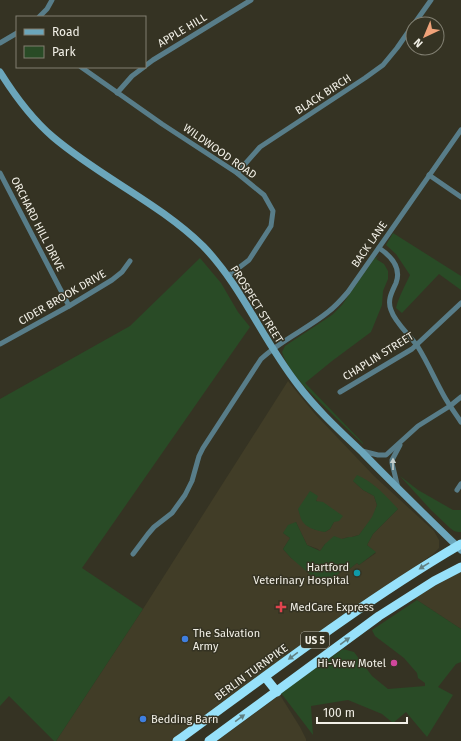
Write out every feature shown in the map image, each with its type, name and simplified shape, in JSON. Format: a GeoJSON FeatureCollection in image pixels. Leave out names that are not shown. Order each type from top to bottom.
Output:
{"type":"FeatureCollection","features":[{"type":"Feature","properties":{"kind":"highway","name":"BERLIN TURNPIKE"},"geometry":{"type":"LineString","coordinates":[[177,741],[369,601],[460,547]]}},
{"type":"Feature","properties":{"kind":"highway","name":"US 5"},"geometry":{"type":"LineString","coordinates":[[209,741],[379,616],[461,566]]}},
{"type":"Feature","properties":{"kind":"highway"},"geometry":{"type":"LineString","coordinates":[[265,677],[277,692]]}},
{"type":"Feature","properties":{"kind":"main road","name":"PROSPECT STREET"},"geometry":{"type":"LineString","coordinates":[[0,72],[21,103],[48,132],[69,150],[178,225],[204,248],[228,276],[272,349],[306,395],[323,414],[460,547]]}},
{"type":"Feature","properties":{"kind":"street"},"geometry":{"type":"LineString","coordinates":[[40,16],[52,0]]}},
{"type":"Feature","properties":{"kind":"street","name":"APPLE HILL"},"geometry":{"type":"LineString","coordinates":[[146,65],[251,0]]}},
{"type":"Feature","properties":{"kind":"street","name":"BLACK BIRCH"},"geometry":{"type":"LineString","coordinates":[[419,16],[431,0]]}},
{"type":"Feature","properties":{"kind":"street"},"geometry":{"type":"LineString","coordinates":[[0,43],[16,34]]}},
{"type":"Feature","properties":{"kind":"street","name":"BLACK BIRCH"},"geometry":{"type":"LineString","coordinates":[[237,173],[260,147],[383,65],[405,36]]}},
{"type":"Feature","properties":{"kind":"street","name":"WILDWOOD ROAD"},"geometry":{"type":"LineString","coordinates":[[82,68],[162,124],[237,173],[264,195],[273,211],[271,226],[249,260],[228,276]]}},
{"type":"Feature","properties":{"kind":"street","name":"APPLE HILL"},"geometry":{"type":"LineString","coordinates":[[118,93],[132,76],[142,68]]}},
{"type":"Feature","properties":{"kind":"street","name":"BACK LANE"},"geometry":{"type":"LineString","coordinates":[[134,554],[148,534],[172,512],[184,495],[192,481],[199,456],[203,448],[261,359],[272,349],[321,318],[335,307],[348,292],[461,130]]}},
{"type":"Feature","properties":{"kind":"street","name":"ORCHARD HILL DRIVE"},"geometry":{"type":"LineString","coordinates":[[0,173],[69,306]]}},
{"type":"Feature","properties":{"kind":"street"},"geometry":{"type":"LineString","coordinates":[[429,175],[461,198]]}},
{"type":"Feature","properties":{"kind":"street"},"geometry":{"type":"LineString","coordinates":[[379,248],[389,255],[397,269],[397,278],[390,297],[391,312],[417,345],[450,406],[461,422]]}},
{"type":"Feature","properties":{"kind":"street","name":"CIDER BROOK DRIVE"},"geometry":{"type":"LineString","coordinates":[[0,344],[69,306],[112,280],[122,272],[130,261]]}},
{"type":"Feature","properties":{"kind":"street","name":"CHAPLIN STREET"},"geometry":{"type":"LineString","coordinates":[[340,392],[408,352],[461,303]]}},
{"type":"Feature","properties":{"kind":"street"},"geometry":{"type":"LineString","coordinates":[[360,450],[378,455],[386,455],[418,426],[461,398]]}},
{"type":"Feature","properties":{"kind":"street"},"geometry":{"type":"LineString","coordinates":[[398,488],[392,463],[402,440]]}},
{"type":"Feature","properties":{"kind":"street"},"geometry":{"type":"LineString","coordinates":[[457,490],[461,484]]}},
{"type":"Feature","properties":{"kind":"shaded area"},"geometry":{"type":"Polygon","coordinates":[[[288,381],[315,414],[374,476],[434,531],[439,540],[439,548],[433,554],[170,741],[56,741],[143,609],[288,381]],[[353,481],[363,490],[374,496],[377,505],[373,517],[359,535],[325,544],[320,551],[307,545],[296,522],[283,533],[290,538],[283,549],[291,558],[329,581],[343,570],[347,571],[357,563],[359,565],[376,553],[367,545],[373,534],[398,509],[353,481]],[[310,491],[314,529],[325,532],[330,529],[334,522],[310,491]]]}},
{"type":"Feature","properties":{"kind":"shaded area"},"geometry":{"type":"Polygon","coordinates":[[[461,571],[461,629],[414,598],[461,571]]]}},
{"type":"Feature","properties":{"kind":"shaded area"},"geometry":{"type":"Polygon","coordinates":[[[280,695],[300,727],[306,741],[217,741],[280,695]]]}},
{"type":"Feature","properties":{"kind":"green space"},"geometry":{"type":"Polygon","coordinates":[[[393,233],[461,276],[461,290],[439,274],[402,313],[396,308],[400,295],[410,275],[396,254],[386,245],[393,233]]]}},
{"type":"Feature","properties":{"kind":"green space"},"geometry":{"type":"Polygon","coordinates":[[[379,256],[376,259],[384,264],[388,271],[388,279],[383,291],[382,305],[371,332],[305,383],[363,444],[300,381],[289,367],[282,352],[285,346],[332,315],[342,305],[374,259],[379,256]]]}},
{"type":"Feature","properties":{"kind":"green space"},"geometry":{"type":"Polygon","coordinates":[[[200,258],[221,283],[238,312],[250,327],[82,568],[143,609],[56,741],[54,741],[9,696],[0,706],[0,399],[130,326],[200,258]]]}},
{"type":"Feature","properties":{"kind":"green space"},"geometry":{"type":"Polygon","coordinates":[[[357,475],[374,485],[398,509],[373,534],[367,545],[376,552],[359,565],[357,563],[347,571],[343,570],[329,581],[312,576],[283,549],[290,538],[283,533],[288,525],[296,522],[307,545],[320,551],[334,536],[342,539],[359,535],[372,517],[377,505],[374,496],[363,490],[353,481],[357,475]]]}},
{"type":"Feature","properties":{"kind":"green space"},"geometry":{"type":"Polygon","coordinates":[[[400,476],[418,490],[453,510],[461,510],[461,532],[454,531],[450,528],[431,510],[400,476]]]}},
{"type":"Feature","properties":{"kind":"green space"},"geometry":{"type":"Polygon","coordinates":[[[310,491],[318,496],[316,501],[323,502],[343,516],[339,521],[334,522],[330,529],[325,532],[308,527],[301,519],[298,509],[310,491]]]}},
{"type":"Feature","properties":{"kind":"green space"},"geometry":{"type":"Polygon","coordinates":[[[417,600],[461,629],[461,662],[456,664],[438,687],[453,695],[427,737],[406,712],[393,723],[382,714],[348,700],[311,706],[313,735],[281,693],[343,649],[354,652],[372,676],[388,689],[425,686],[425,683],[418,678],[417,673],[404,658],[375,636],[372,630],[417,600]]]}},
{"type":"Feature","properties":{"kind":"place","name":"Hartford Veterinary Hospital"},"geometry":{"type":"Point","coordinates":[357,573]}},
{"type":"Feature","properties":{"kind":"place","name":"MedCare Express"},"geometry":{"type":"Point","coordinates":[281,607]}},
{"type":"Feature","properties":{"kind":"place","name":"The Salvation Army"},"geometry":{"type":"Point","coordinates":[185,639]}},
{"type":"Feature","properties":{"kind":"place","name":"Hi-View Motel"},"geometry":{"type":"Point","coordinates":[394,663]}},
{"type":"Feature","properties":{"kind":"place","name":"Bedding Barn"},"geometry":{"type":"Point","coordinates":[143,719]}}]}
